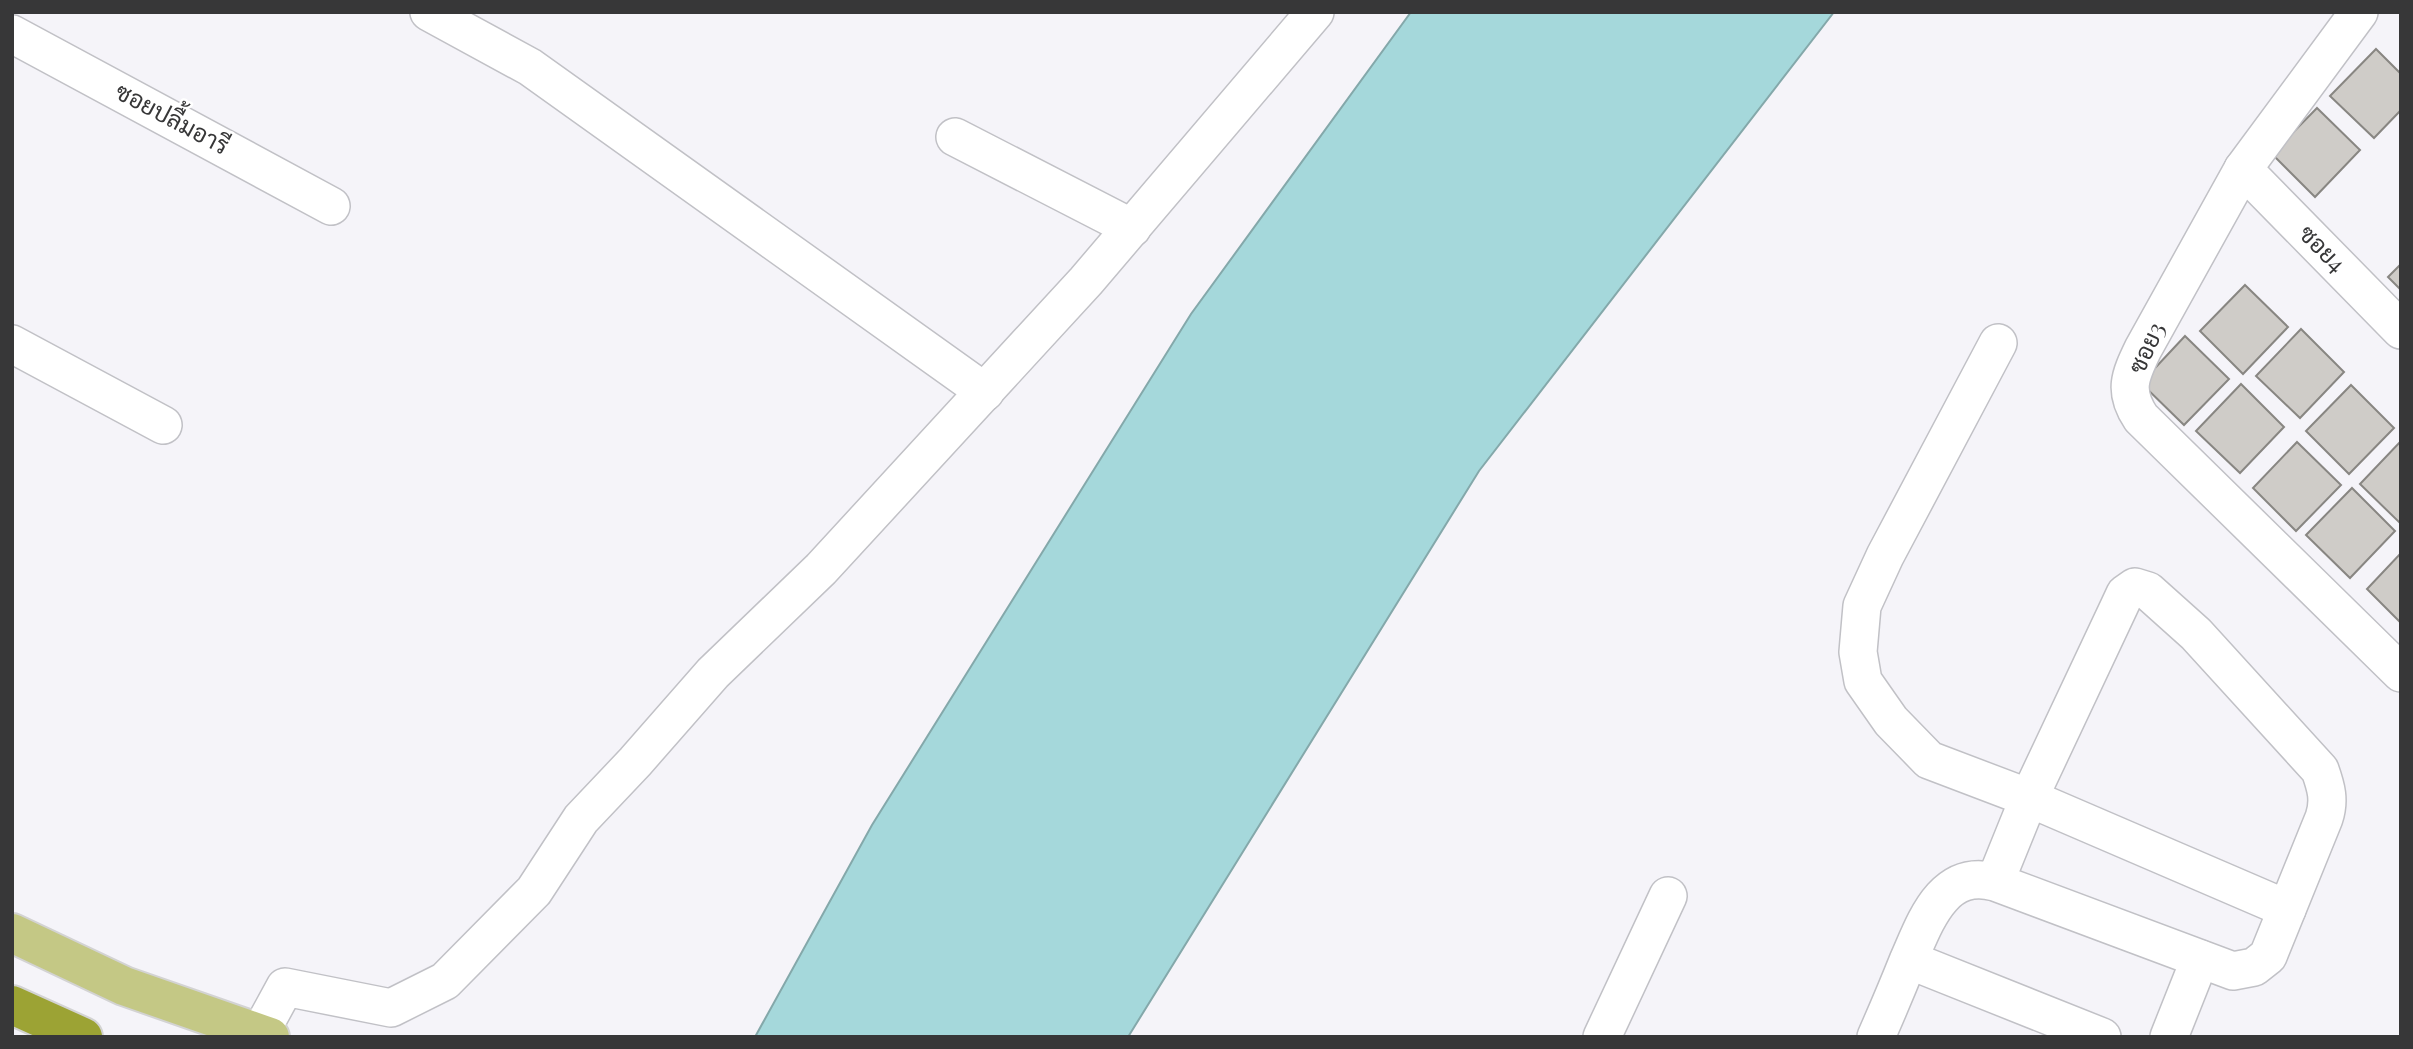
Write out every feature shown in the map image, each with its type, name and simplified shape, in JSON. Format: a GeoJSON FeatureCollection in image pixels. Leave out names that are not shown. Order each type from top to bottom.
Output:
{"type":"FeatureCollection","features":[{"type":"Feature","properties":{"kind":"highway"},"geometry":{"type":"LineString","coordinates":[[12,1005],[83,1037]]}},
{"type":"Feature","properties":{"kind":"main road"},"geometry":{"type":"LineString","coordinates":[[12,933],[124,986],[265,1035]]}},
{"type":"Feature","properties":{"kind":"street"},"geometry":{"type":"LineString","coordinates":[[429,12],[530,67],[985,392]]}},
{"type":"Feature","properties":{"kind":"street"},"geometry":{"type":"LineString","coordinates":[[265,1035],[285,987],[391,1008],[445,981],[534,891],[581,819],[713,673],[821,569],[985,392],[1132,228],[1315,12]]}},
{"type":"Feature","properties":{"kind":"street","name":"ซอย3"},"geometry":{"type":"LineString","coordinates":[[2359,12],[2243,169],[2133,371],[2129,388],[2132,404],[2151,428],[2401,673]]}},
{"type":"Feature","properties":{"kind":"street","name":"ซอยปลื้มอารี"},"geometry":{"type":"LineString","coordinates":[[12,34],[331,206]]}},
{"type":"Feature","properties":{"kind":"street"},"geometry":{"type":"LineString","coordinates":[[955,137],[1132,228]]}},
{"type":"Feature","properties":{"kind":"street","name":"ซอย4"},"geometry":{"type":"LineString","coordinates":[[2243,169],[2401,330]]}},
{"type":"Feature","properties":{"kind":"street"},"geometry":{"type":"LineString","coordinates":[[1998,343],[1885,556],[1862,606],[1858,652],[1863,681],[1891,721],[1929,760],[2029,798],[2287,909]]}},
{"type":"Feature","properties":{"kind":"street"},"geometry":{"type":"LineString","coordinates":[[12,344],[163,425]]}},
{"type":"Feature","properties":{"kind":"street"},"geometry":{"type":"LineString","coordinates":[[1876,1037],[1930,912],[1948,891],[1964,881],[1980,878],[2234,971],[2254,967],[2268,956],[2329,803],[2320,770],[2196,634],[2148,591],[2135,587],[2125,594],[2029,798],[1995,882]]}},
{"type":"Feature","properties":{"kind":"street"},"geometry":{"type":"LineString","coordinates":[[1602,1037],[1668,896]]}},
{"type":"Feature","properties":{"kind":"street"},"geometry":{"type":"LineString","coordinates":[[2169,1037],[2200,959]]}},
{"type":"Feature","properties":{"kind":"street"},"geometry":{"type":"LineString","coordinates":[[1909,960],[2102,1037]]}},
{"type":"Feature","properties":{"kind":"water"},"geometry":{"type":"Polygon","coordinates":[[[1411,12],[1834,12],[1479,471],[1128,1037],[755,1037],[872,825],[1191,314],[1411,12]]]}},
{"type":"Feature","properties":{"kind":"building"},"geometry":{"type":"Polygon","coordinates":[[[2376,49],[2401,74],[2401,110],[2374,138],[2330,96],[2376,49]]]}},
{"type":"Feature","properties":{"kind":"building"},"geometry":{"type":"Polygon","coordinates":[[[2317,108],[2360,150],[2315,197],[2272,154],[2317,108]]]}},
{"type":"Feature","properties":{"kind":"building"},"geometry":{"type":"Polygon","coordinates":[[[2401,264],[2401,290],[2388,277],[2401,264]]]}},
{"type":"Feature","properties":{"kind":"building"},"geometry":{"type":"Polygon","coordinates":[[[2245,285],[2288,327],[2243,374],[2200,331],[2245,285]]]}},
{"type":"Feature","properties":{"kind":"building"},"geometry":{"type":"Polygon","coordinates":[[[2301,329],[2344,372],[2300,418],[2256,376],[2301,329]]]}},
{"type":"Feature","properties":{"kind":"building"},"geometry":{"type":"Polygon","coordinates":[[[2185,336],[2229,379],[2184,425],[2141,383],[2185,336]]]}},
{"type":"Feature","properties":{"kind":"building"},"geometry":{"type":"Polygon","coordinates":[[[2241,384],[2284,427],[2240,473],[2196,431],[2241,384]]]}},
{"type":"Feature","properties":{"kind":"building"},"geometry":{"type":"Polygon","coordinates":[[[2351,385],[2394,428],[2349,474],[2306,431],[2351,385]]]}},
{"type":"Feature","properties":{"kind":"building"},"geometry":{"type":"Polygon","coordinates":[[[2401,441],[2401,524],[2360,484],[2401,441]]]}},
{"type":"Feature","properties":{"kind":"building"},"geometry":{"type":"Polygon","coordinates":[[[2297,442],[2341,485],[2296,531],[2253,488],[2297,442]]]}},
{"type":"Feature","properties":{"kind":"building"},"geometry":{"type":"Polygon","coordinates":[[[2352,488],[2395,531],[2350,578],[2306,535],[2352,488]]]}},
{"type":"Feature","properties":{"kind":"building"},"geometry":{"type":"Polygon","coordinates":[[[2401,553],[2401,623],[2367,589],[2401,553]]]}}]}
